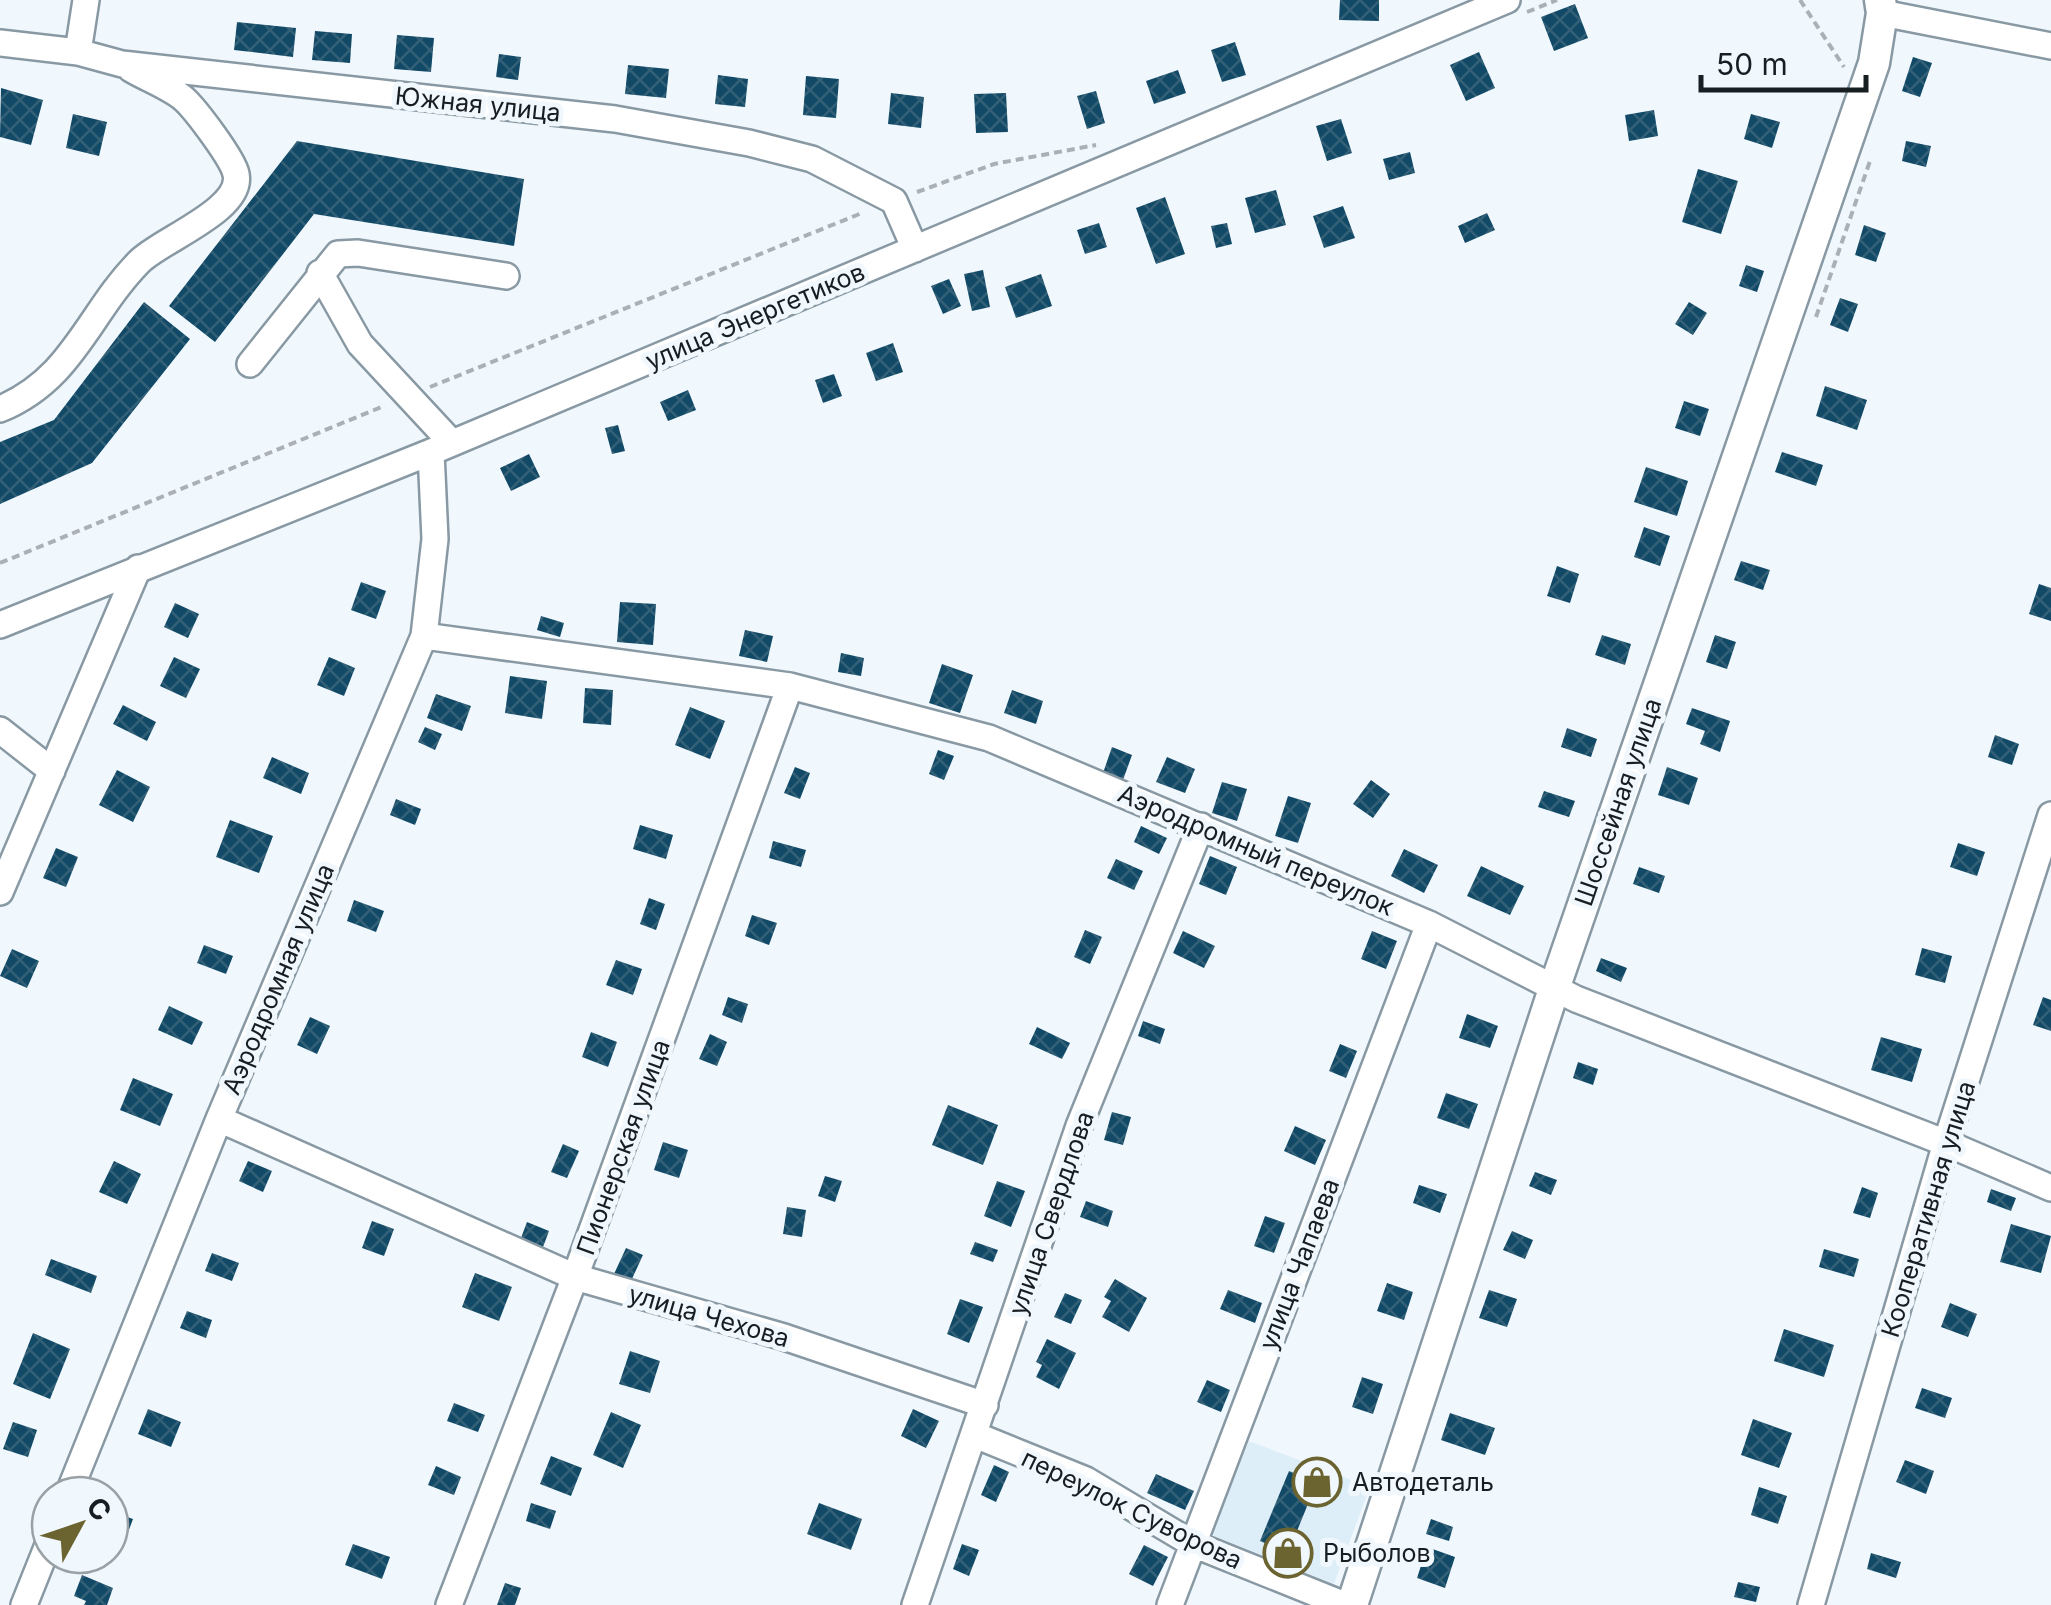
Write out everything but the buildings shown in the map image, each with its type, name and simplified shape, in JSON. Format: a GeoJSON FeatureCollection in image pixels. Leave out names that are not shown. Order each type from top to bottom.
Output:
{"type":"FeatureCollection","features":[{"type":"Feature","properties":{"kind":"main road","name":"Шоссейная улица"},"geometry":{"type":"LineString","coordinates":[[1348,1605],[1555,986],[1874,62],[1881,7]]}},
{"type":"Feature","properties":{"kind":"street"},"geometry":{"type":"LineString","coordinates":[[78,52],[86,0]]}},
{"type":"Feature","properties":{"kind":"street","name":"улица Энергетиков"},"geometry":{"type":"LineString","coordinates":[[0,625],[442,447],[1507,0]]}},
{"type":"Feature","properties":{"kind":"street"},"geometry":{"type":"LineString","coordinates":[[1881,7],[2051,46]]}},
{"type":"Feature","properties":{"kind":"street","name":"Южная улица"},"geometry":{"type":"LineString","coordinates":[[0,44],[78,52],[122,64],[615,119],[812,159],[894,201]]}},
{"type":"Feature","properties":{"kind":"street"},"geometry":{"type":"LineString","coordinates":[[0,409],[49,382],[140,260],[222,206],[236,188],[236,174],[228,158],[184,100],[122,64]]}},
{"type":"Feature","properties":{"kind":"street"},"geometry":{"type":"LineString","coordinates":[[894,201],[915,249]]}},
{"type":"Feature","properties":{"kind":"street"},"geometry":{"type":"LineString","coordinates":[[250,364],[330,260],[347,252],[506,276]]}},
{"type":"Feature","properties":{"kind":"street"},"geometry":{"type":"LineString","coordinates":[[320,273],[360,344],[408,396],[442,447]]}},
{"type":"Feature","properties":{"kind":"street","name":"Аэродромная улица"},"geometry":{"type":"LineString","coordinates":[[76,1475],[218,1119],[424,636],[442,447]]}},
{"type":"Feature","properties":{"kind":"street"},"geometry":{"type":"LineString","coordinates":[[0,892],[138,568]]}},
{"type":"Feature","properties":{"kind":"street","name":"Аэродромный переулок"},"geometry":{"type":"LineString","coordinates":[[424,636],[790,686],[989,738],[1429,924],[1576,999],[2051,1188]]}},
{"type":"Feature","properties":{"kind":"street","name":"Пионерская улица"},"geometry":{"type":"LineString","coordinates":[[449,1605],[575,1277],[790,686]]}},
{"type":"Feature","properties":{"kind":"street"},"geometry":{"type":"LineString","coordinates":[[0,730],[52,771]]}},
{"type":"Feature","properties":{"kind":"street","name":"Кооперативная улица"},"geometry":{"type":"LineString","coordinates":[[1811,1605],[1946,1143],[2051,815]]}},
{"type":"Feature","properties":{"kind":"street","name":"улица Свердлова"},"geometry":{"type":"LineString","coordinates":[[915,1605],[1079,1126],[1201,826]]}},
{"type":"Feature","properties":{"kind":"street","name":"улица Чапаева"},"geometry":{"type":"LineString","coordinates":[[1170,1605],[1429,924]]}},
{"type":"Feature","properties":{"kind":"street","name":"улица Чехова"},"geometry":{"type":"LineString","coordinates":[[218,1119],[575,1277],[784,1337],[985,1405]]}},
{"type":"Feature","properties":{"kind":"street","name":"переулок Суворова"},"geometry":{"type":"LineString","coordinates":[[975,1435],[1086,1480],[1193,1544],[1348,1605]]}},
{"type":"Feature","properties":{"kind":"street"},"geometry":{"type":"LineString","coordinates":[[24,1605],[36,1575]]}},
{"type":"Feature","properties":{"kind":"path"},"geometry":{"type":"LineString","coordinates":[[1800,0],[1850,78]]}},
{"type":"Feature","properties":{"kind":"path"},"geometry":{"type":"LineString","coordinates":[[0,563],[894,201],[994,164],[1097,145]]}},
{"type":"Feature","properties":{"kind":"shaded area"},"geometry":{"type":"Polygon","coordinates":[[[1249,1441],[1370,1487],[1334,1584],[1210,1534],[1249,1441]]]}},
{"type":"Feature","properties":{"kind":"place","name":"Автодеталь"},"geometry":{"type":"Point","coordinates":[1317,1482]}},
{"type":"Feature","properties":{"kind":"place","name":"Рыболов"},"geometry":{"type":"Point","coordinates":[1288,1553]}}]}
